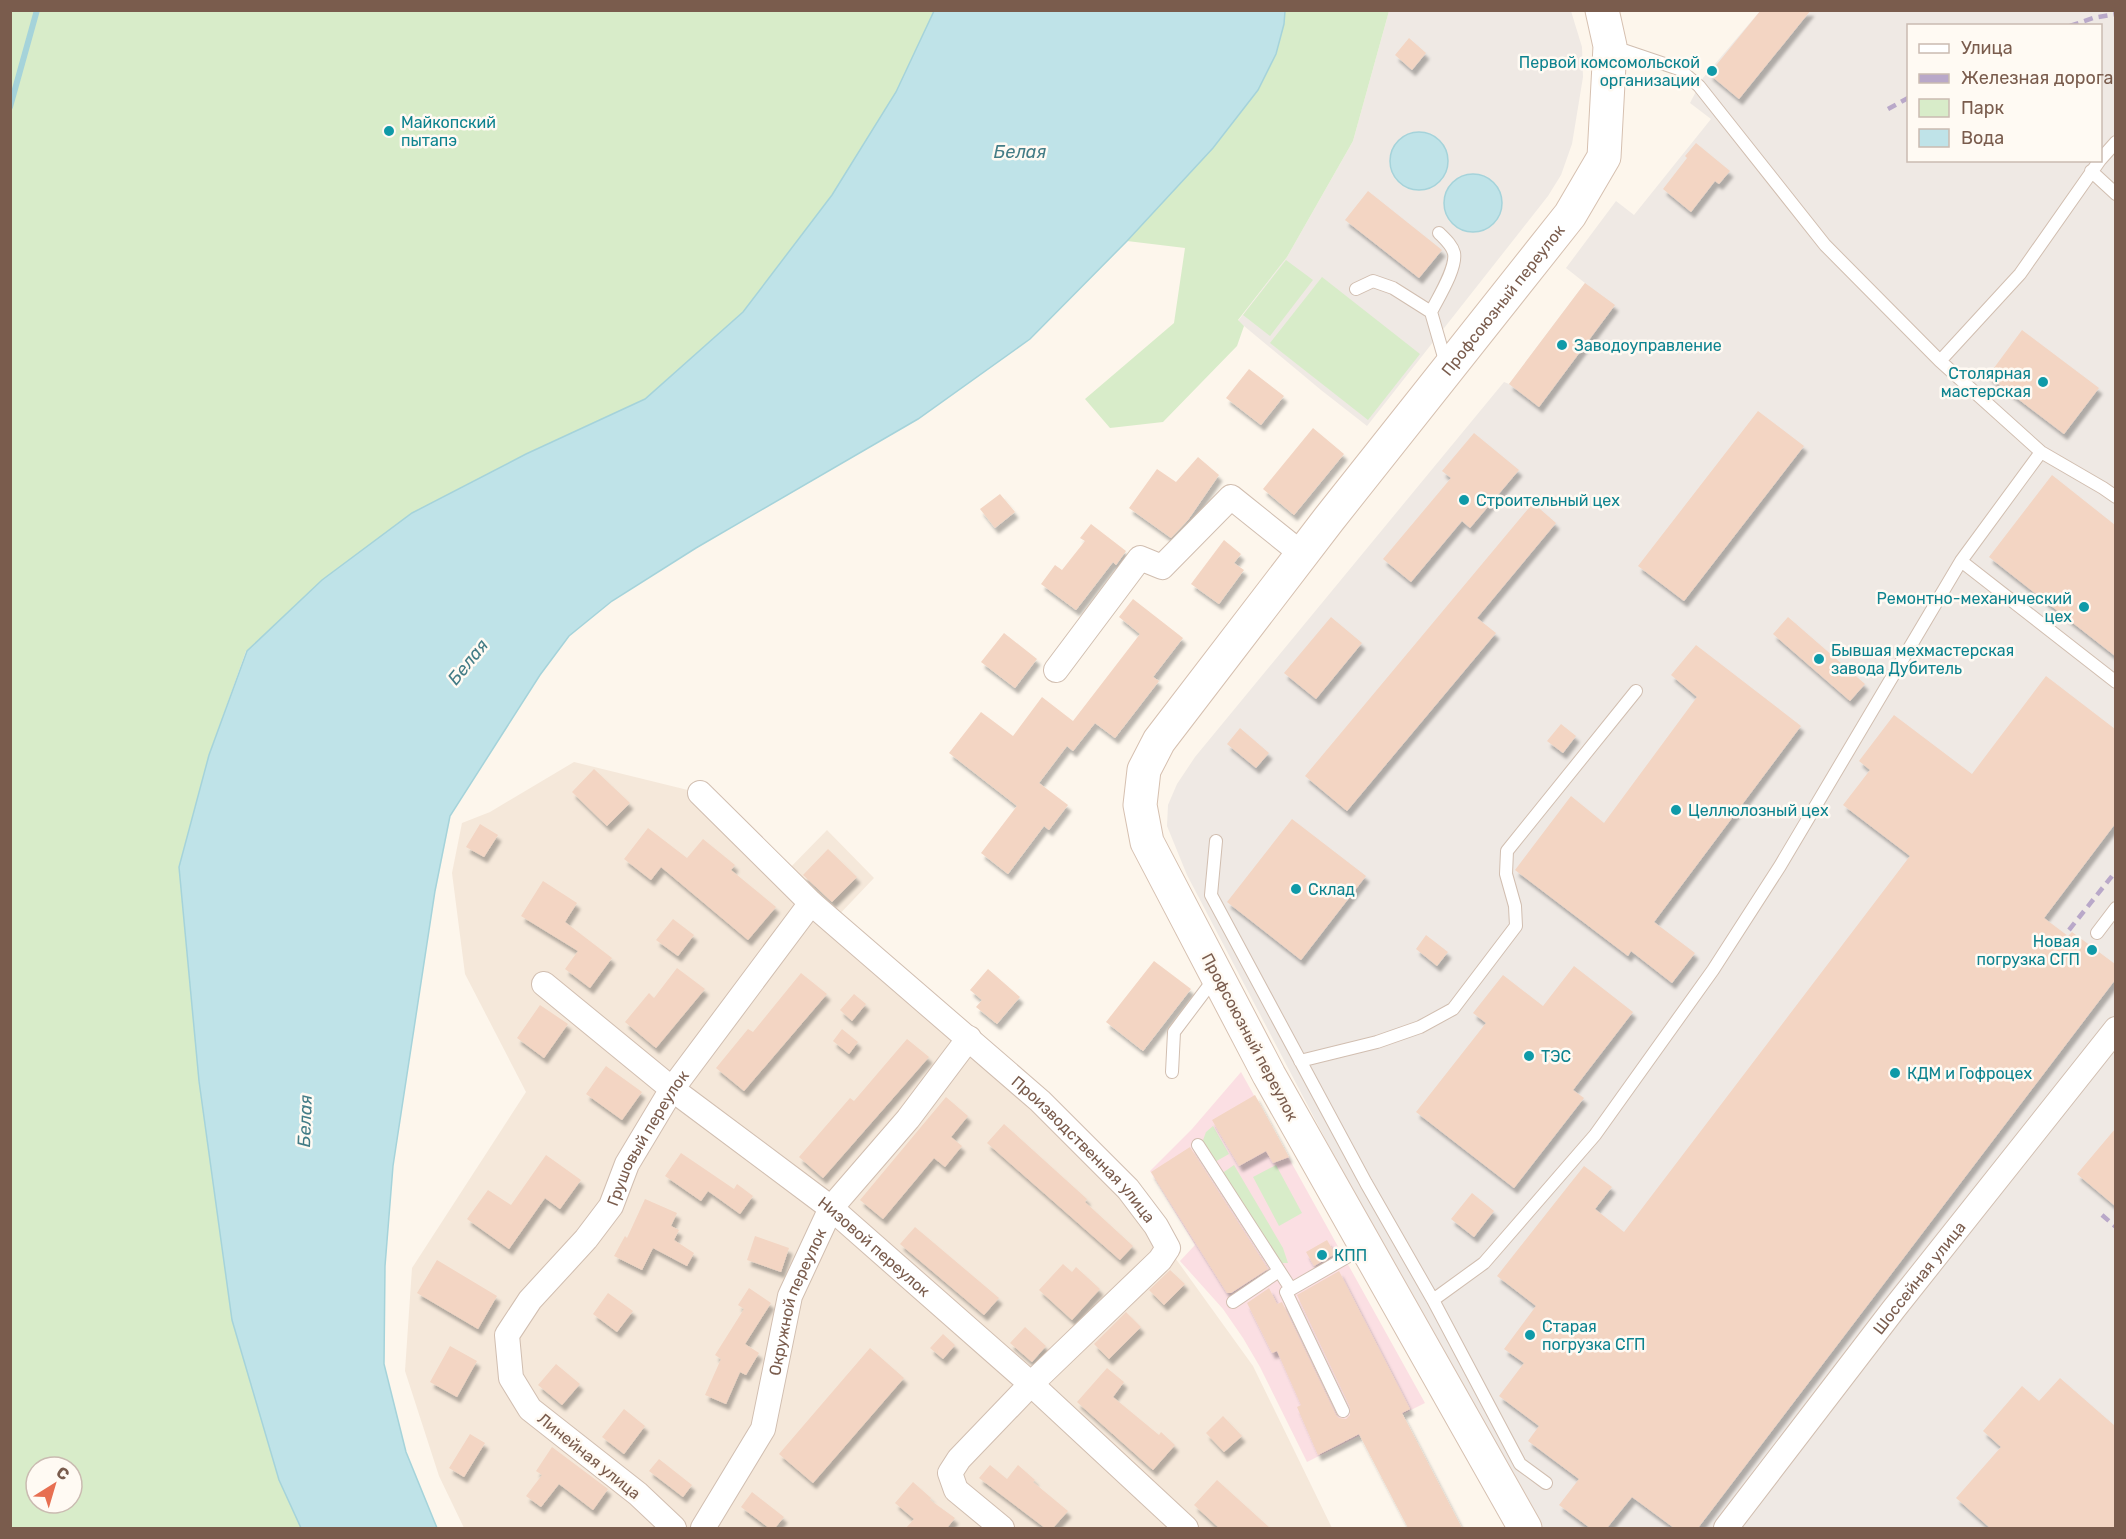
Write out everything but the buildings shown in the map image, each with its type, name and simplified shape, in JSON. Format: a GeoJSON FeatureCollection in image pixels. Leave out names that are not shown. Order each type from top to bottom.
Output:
{"type":"FeatureCollection","features":[{"type":"Feature","properties":{"kind":"main road","name":"Профсоюзный переулок"},"geometry":{"type":"LineString","coordinates":[[1525,1528],[1269,1075],[1147,842],[1140,805],[1144,770],[1159,741],[1302,554],[1570,215],[1604,157],[1610,46],[1602,10]]}},
{"type":"Feature","properties":{"kind":"street"},"geometry":{"type":"LineString","coordinates":[[1056,670],[1140,558],[1162,567],[1231,497],[1302,554]]}},
{"type":"Feature","properties":{"kind":"street","name":"Производственная улица"},"geometry":{"type":"LineString","coordinates":[[700,793],[811,903],[1040,1101],[1128,1189],[1156,1226],[1168,1248],[1160,1260],[1031,1384],[959,1459],[950,1473],[956,1490],[1002,1528]]}},
{"type":"Feature","properties":{"kind":"street","name":"Грушовый переулок"},"geometry":{"type":"LineString","coordinates":[[511,1378],[507,1335],[530,1300],[586,1239],[611,1206],[627,1164],[672,1089],[811,903]]}},
{"type":"Feature","properties":{"kind":"street","name":"Низовой переулок"},"geometry":{"type":"LineString","coordinates":[[543,984],[672,1089],[831,1208],[1031,1384],[1186,1528]]}},
{"type":"Feature","properties":{"kind":"street","name":"Шоссейная улица"},"geometry":{"type":"LineString","coordinates":[[1726,1528],[1893,1310],[2115,1029]]}},
{"type":"Feature","properties":{"kind":"street","name":"Окружной переулок"},"geometry":{"type":"LineString","coordinates":[[703,1528],[763,1429],[790,1296],[831,1208],[908,1119],[969,1038]]}},
{"type":"Feature","properties":{"kind":"street","name":"Линейная улица"},"geometry":{"type":"LineString","coordinates":[[511,1378],[530,1409],[638,1494],[674,1528]]}},
{"type":"Feature","properties":{"kind":"lane"},"geometry":{"type":"LineString","coordinates":[[1610,46],[1679,69],[1700,86],[1825,245],[1941,362],[2041,452],[2115,497]]}},
{"type":"Feature","properties":{"kind":"lane"},"geometry":{"type":"LineString","coordinates":[[2102,158],[2115,142]]}},
{"type":"Feature","properties":{"kind":"lane"},"geometry":{"type":"LineString","coordinates":[[1941,362],[2020,274],[2098,162]]}},
{"type":"Feature","properties":{"kind":"lane"},"geometry":{"type":"LineString","coordinates":[[2091,171],[2115,194]]}},
{"type":"Feature","properties":{"kind":"lane"},"geometry":{"type":"LineString","coordinates":[[1431,312],[1454,262],[1454,251],[1439,233]]}},
{"type":"Feature","properties":{"kind":"lane"},"geometry":{"type":"LineString","coordinates":[[1356,289],[1373,281],[1394,288],[1431,312],[1448,369]]}},
{"type":"Feature","properties":{"kind":"lane"},"geometry":{"type":"LineString","coordinates":[[1433,1300],[1484,1263],[1595,1135],[1713,970],[1780,866],[1961,561],[2041,452]]}},
{"type":"Feature","properties":{"kind":"lane"},"geometry":{"type":"LineString","coordinates":[[1961,561],[2115,682]]}},
{"type":"Feature","properties":{"kind":"lane"},"geometry":{"type":"LineString","coordinates":[[1300,1061],[1377,1042],[1420,1027],[1453,1009],[1516,926],[1515,906],[1506,874],[1507,851],[1636,691]]}},
{"type":"Feature","properties":{"kind":"lane"},"geometry":{"type":"LineString","coordinates":[[1216,841],[1211,895],[1366,1183],[1433,1300],[1520,1464],[1546,1483]]}},
{"type":"Feature","properties":{"kind":"lane"},"geometry":{"type":"LineString","coordinates":[[2097,933],[2115,908]]}},
{"type":"Feature","properties":{"kind":"lane"},"geometry":{"type":"LineString","coordinates":[[1172,1072],[1174,1032],[1217,975]]}},
{"type":"Feature","properties":{"kind":"lane"},"geometry":{"type":"LineString","coordinates":[[1198,1145],[1291,1289]]}},
{"type":"Feature","properties":{"kind":"lane"},"geometry":{"type":"LineString","coordinates":[[1343,1411],[1286,1292],[1366,1246]]}},
{"type":"Feature","properties":{"kind":"lane"},"geometry":{"type":"LineString","coordinates":[[1233,1302],[1279,1271]]}},
{"type":"Feature","properties":{"kind":"shaded area"},"geometry":{"type":"Polygon","coordinates":[[[1389,11],[1571,11],[1582,47],[1583,77],[1572,144],[1561,175],[1548,196],[1367,426],[1238,321],[1287,257],[1353,141],[1389,11]]]}},
{"type":"Feature","properties":{"kind":"shaded area"},"geometry":{"type":"Polygon","coordinates":[[[1760,11],[2115,11],[2115,1528],[1529,1528],[1187,875],[1167,826],[1168,805],[1177,784],[1195,757],[1504,382],[1509,384],[1585,283],[1566,268],[1616,201],[1634,215],[1711,119],[1690,103],[1703,78],[1760,11]]]}},
{"type":"Feature","properties":{"kind":"shaded area"},"geometry":{"type":"Polygon","coordinates":[[[574,762],[700,793],[783,875],[827,830],[874,878],[833,921],[969,1038],[1168,1248],[1253,1366],[1332,1528],[464,1528],[439,1476],[405,1371],[412,1268],[526,1092],[465,974],[452,873],[462,823],[490,812],[574,762]]]}},
{"type":"Feature","properties":{"kind":"shaded area"},"geometry":{"type":"Polygon","coordinates":[[[1241,1072],[1425,1403],[1307,1462],[1260,1367],[1243,1338],[1223,1309],[1180,1261],[1195,1245],[1150,1171],[1192,1129],[1241,1072]]]}},
{"type":"Feature","properties":{"kind":"green space"},"geometry":{"type":"Polygon","coordinates":[[[10,11],[934,11],[896,92],[832,195],[743,312],[645,399],[526,454],[246,651],[209,755],[179,867],[199,1081],[232,1320],[279,1480],[301,1528],[11,1528],[10,11]]]}},
{"type":"Feature","properties":{"kind":"green space"},"geometry":{"type":"Polygon","coordinates":[[[1285,11],[1389,11],[1353,141],[1287,257],[1238,320],[1244,326],[1237,346],[1163,422],[1110,428],[1085,399],[1174,323],[1185,248],[1127,241],[1213,148],[1284,24],[1285,11]]]}},
{"type":"Feature","properties":{"kind":"green space"},"geometry":{"type":"Polygon","coordinates":[[[1286,260],[1313,280],[1270,336],[1243,315],[1286,260]]]}},
{"type":"Feature","properties":{"kind":"green space"},"geometry":{"type":"Polygon","coordinates":[[[1322,277],[1420,354],[1368,420],[1270,343],[1322,277]]]}},
{"type":"Feature","properties":{"kind":"green space"},"geometry":{"type":"Polygon","coordinates":[[[1213,1126],[1229,1154],[1213,1163],[1202,1143],[1206,1132],[1213,1126]]]}},
{"type":"Feature","properties":{"kind":"green space"},"geometry":{"type":"Polygon","coordinates":[[[1234,1165],[1283,1248],[1288,1263],[1277,1263],[1221,1174],[1234,1165]]]}},
{"type":"Feature","properties":{"kind":"green space"},"geometry":{"type":"Polygon","coordinates":[[[1276,1165],[1302,1213],[1279,1226],[1253,1177],[1276,1165]]]}},
{"type":"Feature","properties":{"kind":"water","name":"Белая"},"geometry":{"type":"Polygon","coordinates":[[[934,11],[1285,11],[1276,54],[1258,90],[1213,148],[1127,241],[1030,339],[918,419],[696,548],[612,601],[569,636],[540,675],[450,816],[435,891],[393,1166],[385,1266],[384,1364],[406,1452],[437,1528],[301,1528],[279,1480],[232,1320],[199,1081],[179,867],[209,755],[247,651],[322,580],[412,513],[526,454],[645,399],[743,312],[832,195],[896,92],[934,11]]]}},
{"type":"Feature","properties":{"kind":"water"},"geometry":{"type":"Polygon","coordinates":[[[1413,132],[1425,132],[1440,140],[1448,155],[1448,167],[1440,182],[1425,190],[1413,190],[1398,182],[1390,167],[1390,155],[1398,140],[1413,132]]]}},
{"type":"Feature","properties":{"kind":"water"},"geometry":{"type":"Polygon","coordinates":[[[1467,174],[1479,174],[1494,182],[1502,197],[1502,209],[1494,224],[1479,232],[1467,232],[1452,224],[1444,209],[1444,197],[1452,182],[1467,174]]]}},
{"type":"Feature","properties":{"kind":"waterway"},"geometry":{"type":"LineString","coordinates":[[10,107],[37,10]]}},
{"type":"Feature","properties":{"kind":"railway"},"geometry":{"type":"LineString","coordinates":[[2076,24],[2116,14]]}},
{"type":"Feature","properties":{"kind":"railway"},"geometry":{"type":"LineString","coordinates":[[1888,109],[1907,99]]}},
{"type":"Feature","properties":{"kind":"railway"},"geometry":{"type":"LineString","coordinates":[[2069,930],[2116,871]]}},
{"type":"Feature","properties":{"kind":"railway"},"geometry":{"type":"LineString","coordinates":[[2102,1215],[2116,1227]]}},
{"type":"Feature","properties":{"kind":"place","name":"Первой комсомольской организации"},"geometry":{"type":"Point","coordinates":[1712,71]}},
{"type":"Feature","properties":{"kind":"place","name":"Майкопский пытапэ"},"geometry":{"type":"Point","coordinates":[389,131]}},
{"type":"Feature","properties":{"kind":"place","name":"Заводоуправление"},"geometry":{"type":"Point","coordinates":[1562,345]}},
{"type":"Feature","properties":{"kind":"place","name":"Столярная мастерская"},"geometry":{"type":"Point","coordinates":[2043,382]}},
{"type":"Feature","properties":{"kind":"place","name":"Строительный цех"},"geometry":{"type":"Point","coordinates":[1464,500]}},
{"type":"Feature","properties":{"kind":"place","name":"Ремонтно-механический цех"},"geometry":{"type":"Point","coordinates":[2084,607]}},
{"type":"Feature","properties":{"kind":"place","name":"Бывшая мехмастерская завода Дубитель"},"geometry":{"type":"Point","coordinates":[1819,659]}},
{"type":"Feature","properties":{"kind":"place","name":"Целлюлозный цех"},"geometry":{"type":"Point","coordinates":[1676,810]}},
{"type":"Feature","properties":{"kind":"place","name":"Склад"},"geometry":{"type":"Point","coordinates":[1296,889]}},
{"type":"Feature","properties":{"kind":"place","name":"Новая погрузка СГП"},"geometry":{"type":"Point","coordinates":[2092,950]}},
{"type":"Feature","properties":{"kind":"place","name":"ТЭС"},"geometry":{"type":"Point","coordinates":[1529,1056]}},
{"type":"Feature","properties":{"kind":"place","name":"КДМ и Гофроцех"},"geometry":{"type":"Point","coordinates":[1895,1073]}},
{"type":"Feature","properties":{"kind":"place","name":"КПП"},"geometry":{"type":"Point","coordinates":[1322,1255]}},
{"type":"Feature","properties":{"kind":"place","name":"Старая погрузка СГП"},"geometry":{"type":"Point","coordinates":[1530,1335]}}]}
